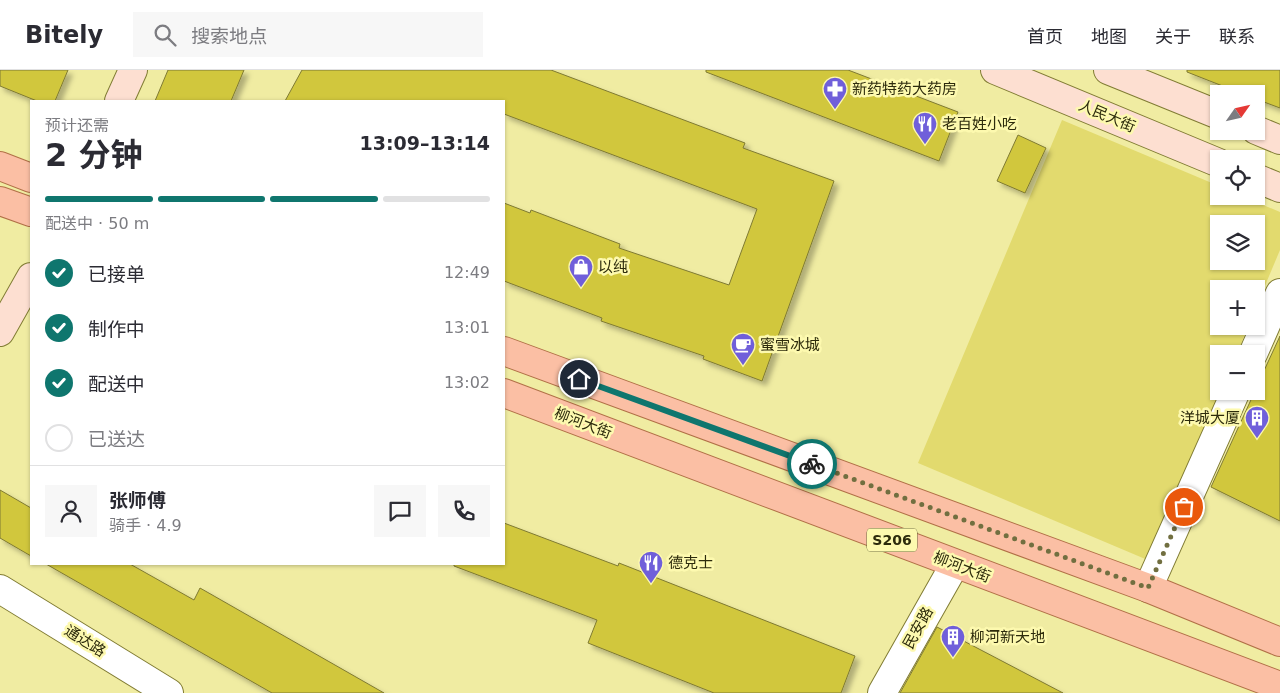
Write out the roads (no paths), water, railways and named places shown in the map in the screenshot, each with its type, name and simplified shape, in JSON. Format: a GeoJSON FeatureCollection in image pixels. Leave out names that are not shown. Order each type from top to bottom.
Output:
{"type":"FeatureCollection","features":[{"type":"Feature","properties":{"kind":"main road"},"geometry":{"type":"LineString","coordinates":[[0,166],[30,178]]}},
{"type":"Feature","properties":{"kind":"main road"},"geometry":{"type":"LineString","coordinates":[[0,201],[30,212]]}},
{"type":"Feature","properties":{"kind":"main road"},"geometry":{"type":"LineString","coordinates":[[505,351],[1148,588],[1280,642]]}},
{"type":"Feature","properties":{"kind":"main road","name":"柳河大街"},"geometry":{"type":"LineString","coordinates":[[505,394],[1280,686]]}},
{"type":"Feature","properties":{"kind":"street"},"geometry":{"type":"LineString","coordinates":[[119,100],[133,70]]}},
{"type":"Feature","properties":{"kind":"street","name":"人民大街"},"geometry":{"type":"LineString","coordinates":[[995,70],[1210,159]]}},
{"type":"Feature","properties":{"kind":"street"},"geometry":{"type":"LineString","coordinates":[[1108,70],[1210,111]]}},
{"type":"Feature","properties":{"kind":"street"},"geometry":{"type":"LineString","coordinates":[[1265,134],[1280,140]]}},
{"type":"Feature","properties":{"kind":"street"},"geometry":{"type":"LineString","coordinates":[[1265,182],[1280,188]]}},
{"type":"Feature","properties":{"kind":"street"},"geometry":{"type":"LineString","coordinates":[[0,332],[30,279]]}},
{"type":"Feature","properties":{"kind":"street"},"geometry":{"type":"LineString","coordinates":[[1257,345],[1280,293]]}},
{"type":"Feature","properties":{"kind":"street"},"geometry":{"type":"LineString","coordinates":[[1148,588],[1232,400]]}},
{"type":"Feature","properties":{"kind":"street","name":"民安路"},"geometry":{"type":"LineString","coordinates":[[882,693],[955,564]]}},
{"type":"Feature","properties":{"kind":"street","name":"通达路"},"geometry":{"type":"LineString","coordinates":[[0,589],[169,693]]}},
{"type":"Feature","properties":{"kind":"place","name":"新药特药大药房"},"geometry":{"type":"Point","coordinates":[835,110]}},
{"type":"Feature","properties":{"kind":"place","name":"老百姓小吃"},"geometry":{"type":"Point","coordinates":[925,145]}},
{"type":"Feature","properties":{"kind":"place","name":"以纯"},"geometry":{"type":"Point","coordinates":[581,288]}},
{"type":"Feature","properties":{"kind":"place","name":"蜜雪冰城"},"geometry":{"type":"Point","coordinates":[743,366]}},
{"type":"Feature","properties":{"kind":"place","name":"洋城大厦"},"geometry":{"type":"Point","coordinates":[1257,439]}},
{"type":"Feature","properties":{"kind":"place","name":"德克士"},"geometry":{"type":"Point","coordinates":[651,584]}},
{"type":"Feature","properties":{"kind":"place","name":"柳河新天地"},"geometry":{"type":"Point","coordinates":[953,658]}}]}
